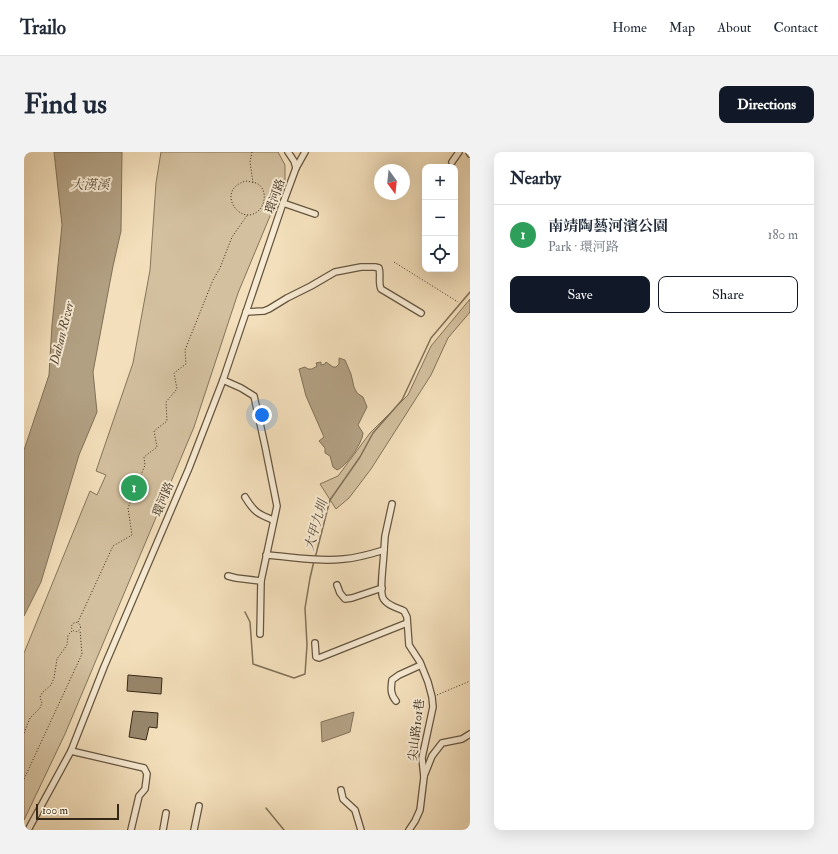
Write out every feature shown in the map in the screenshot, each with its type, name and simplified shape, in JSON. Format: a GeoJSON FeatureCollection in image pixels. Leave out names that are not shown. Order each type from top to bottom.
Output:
{"type":"FeatureCollection","features":[{"type":"Feature","properties":{"kind":"street","name":"環河路"},"geometry":{"type":"LineString","coordinates":[[288,152],[294,161],[296,168]]}},
{"type":"Feature","properties":{"kind":"street","name":"環河路"},"geometry":{"type":"LineString","coordinates":[[28,830],[70,751],[104,667],[189,468],[223,380],[283,203],[291,185],[296,168],[305,152]]}},
{"type":"Feature","properties":{"kind":"street"},"geometry":{"type":"LineString","coordinates":[[452,162],[459,152]]}},
{"type":"Feature","properties":{"kind":"street"},"geometry":{"type":"LineString","coordinates":[[283,203],[315,214]]}},
{"type":"Feature","properties":{"kind":"street"},"geometry":{"type":"LineString","coordinates":[[246,312],[264,311],[269,309],[335,272],[375,267],[379,268],[381,289],[421,313]]}},
{"type":"Feature","properties":{"kind":"street"},"geometry":{"type":"LineString","coordinates":[[223,380],[242,388],[254,396],[276,506],[261,581],[260,634]]}},
{"type":"Feature","properties":{"kind":"street"},"geometry":{"type":"LineString","coordinates":[[245,498],[258,514],[273,520]]}},
{"type":"Feature","properties":{"kind":"street"},"geometry":{"type":"LineString","coordinates":[[338,585],[340,593],[345,599],[382,588],[385,536],[392,504]]}},
{"type":"Feature","properties":{"kind":"street"},"geometry":{"type":"LineString","coordinates":[[266,555],[315,559],[342,559],[359,557],[384,550]]}},
{"type":"Feature","properties":{"kind":"street"},"geometry":{"type":"LineString","coordinates":[[228,576],[261,581]]}},
{"type":"Feature","properties":{"kind":"street","name":"尖山路101巷"},"geometry":{"type":"LineString","coordinates":[[382,588],[383,598],[388,603],[404,611],[407,617],[409,645],[421,665],[432,697],[433,707],[422,758],[424,777],[420,810],[409,830]]}},
{"type":"Feature","properties":{"kind":"street"},"geometry":{"type":"LineString","coordinates":[[315,643],[316,657],[319,658],[407,623]]}},
{"type":"Feature","properties":{"kind":"street"},"geometry":{"type":"LineString","coordinates":[[396,701],[392,696],[392,680],[399,674],[421,665]]}},
{"type":"Feature","properties":{"kind":"street"},"geometry":{"type":"LineString","coordinates":[[424,777],[432,756],[442,743],[462,739],[470,734]]}},
{"type":"Feature","properties":{"kind":"street"},"geometry":{"type":"LineString","coordinates":[[70,751],[144,768],[147,774],[145,789],[139,796],[131,830]]}},
{"type":"Feature","properties":{"kind":"street"},"geometry":{"type":"LineString","coordinates":[[341,790],[343,799],[355,810],[361,830]]}},
{"type":"Feature","properties":{"kind":"street"},"geometry":{"type":"LineString","coordinates":[[194,830],[199,806]]}},
{"type":"Feature","properties":{"kind":"street"},"geometry":{"type":"LineString","coordinates":[[163,830],[166,813]]}},
{"type":"Feature","properties":{"kind":"path"},"geometry":{"type":"LineString","coordinates":[[252,152],[250,167],[252,183]]}},
{"type":"Feature","properties":{"kind":"path"},"geometry":{"type":"LineString","coordinates":[[246,181],[252,183],[257,183],[261,186],[265,196],[264,202],[258,211],[248,214],[237,211],[233,207],[231,196],[236,186],[240,182],[246,181]]}},
{"type":"Feature","properties":{"kind":"path"},"geometry":{"type":"LineString","coordinates":[[73,630],[72,624],[78,622],[113,546],[132,535],[128,508],[145,465],[144,457],[157,447],[154,431],[167,421],[166,402],[177,388],[174,373],[186,364],[186,350],[213,280],[220,268],[232,237],[248,214]]}},
{"type":"Feature","properties":{"kind":"path"},"geometry":{"type":"LineString","coordinates":[[394,262],[458,302]]}},
{"type":"Feature","properties":{"kind":"path"},"geometry":{"type":"LineString","coordinates":[[24,780],[82,654],[81,626],[78,622]]}},
{"type":"Feature","properties":{"kind":"path"},"geometry":{"type":"LineString","coordinates":[[24,733],[30,718],[40,708],[42,693],[51,685],[54,678],[57,659],[67,645],[68,635],[73,630],[80,630]]}},
{"type":"Feature","properties":{"kind":"path"},"geometry":{"type":"LineString","coordinates":[[432,697],[470,681]]}},
{"type":"Feature","properties":{"kind":"shaded area"},"geometry":{"type":"Polygon","coordinates":[[[161,152],[278,152],[285,165],[285,180],[238,293],[194,427],[65,734],[24,820],[24,653],[90,491],[97,495],[106,475],[96,471],[133,363],[150,270],[156,183],[161,152]]]}},
{"type":"Feature","properties":{"kind":"shaded area"},"geometry":{"type":"Polygon","coordinates":[[[470,299],[470,312],[448,338],[431,375],[371,469],[349,498],[336,509],[320,484],[338,476],[370,433],[408,395],[431,346],[470,299]]]}},
{"type":"Feature","properties":{"kind":"water","name":"大漢溪"},"geometry":{"type":"Polygon","coordinates":[[[54,152],[122,152],[121,231],[93,372],[97,412],[79,455],[41,582],[24,616],[24,450],[49,375],[52,325],[62,225],[54,152]]]}},
{"type":"Feature","properties":{"kind":"water"},"geometry":{"type":"Polygon","coordinates":[[[339,358],[345,360],[351,374],[354,387],[357,393],[363,397],[367,407],[358,425],[363,433],[360,442],[345,464],[337,470],[333,467],[330,456],[325,453],[325,448],[319,441],[324,437],[306,396],[299,369],[305,367],[312,369],[317,366],[316,363],[321,362],[321,365],[325,364],[326,362],[333,367],[336,367],[339,364],[339,358]]]}},
{"type":"Feature","properties":{"kind":"water"},"geometry":{"type":"Polygon","coordinates":[[[354,712],[350,732],[322,742],[321,722],[354,712]]]}},
{"type":"Feature","properties":{"kind":"building"},"geometry":{"type":"Polygon","coordinates":[[[128,675],[162,678],[161,694],[127,691],[128,675]]]}},
{"type":"Feature","properties":{"kind":"building"},"geometry":{"type":"Polygon","coordinates":[[[133,711],[158,713],[157,728],[149,727],[146,740],[129,737],[133,711]]]}},
{"type":"Feature","properties":{"kind":"waterway","name":"大甲九圳"},"geometry":{"type":"LineString","coordinates":[[315,558],[330,500],[360,457],[373,433],[402,400],[431,338],[470,292]]}},
{"type":"Feature","properties":{"kind":"waterway","name":"大甲九圳"},"geometry":{"type":"LineString","coordinates":[[245,612],[250,622],[253,664],[294,678],[305,674],[307,645],[305,608],[314,561]]}},
{"type":"Feature","properties":{"kind":"waterway"},"geometry":{"type":"LineString","coordinates":[[266,808],[284,830]]}},
{"type":"Feature","properties":{"kind":"place","name":"南靖陶藝河濱公園"},"geometry":{"type":"Point","coordinates":[134,488]}},
{"type":"Feature","properties":{"kind":"water label","name":"Dahan River"},"geometry":{"type":"Point","coordinates":[61,333]}}]}
